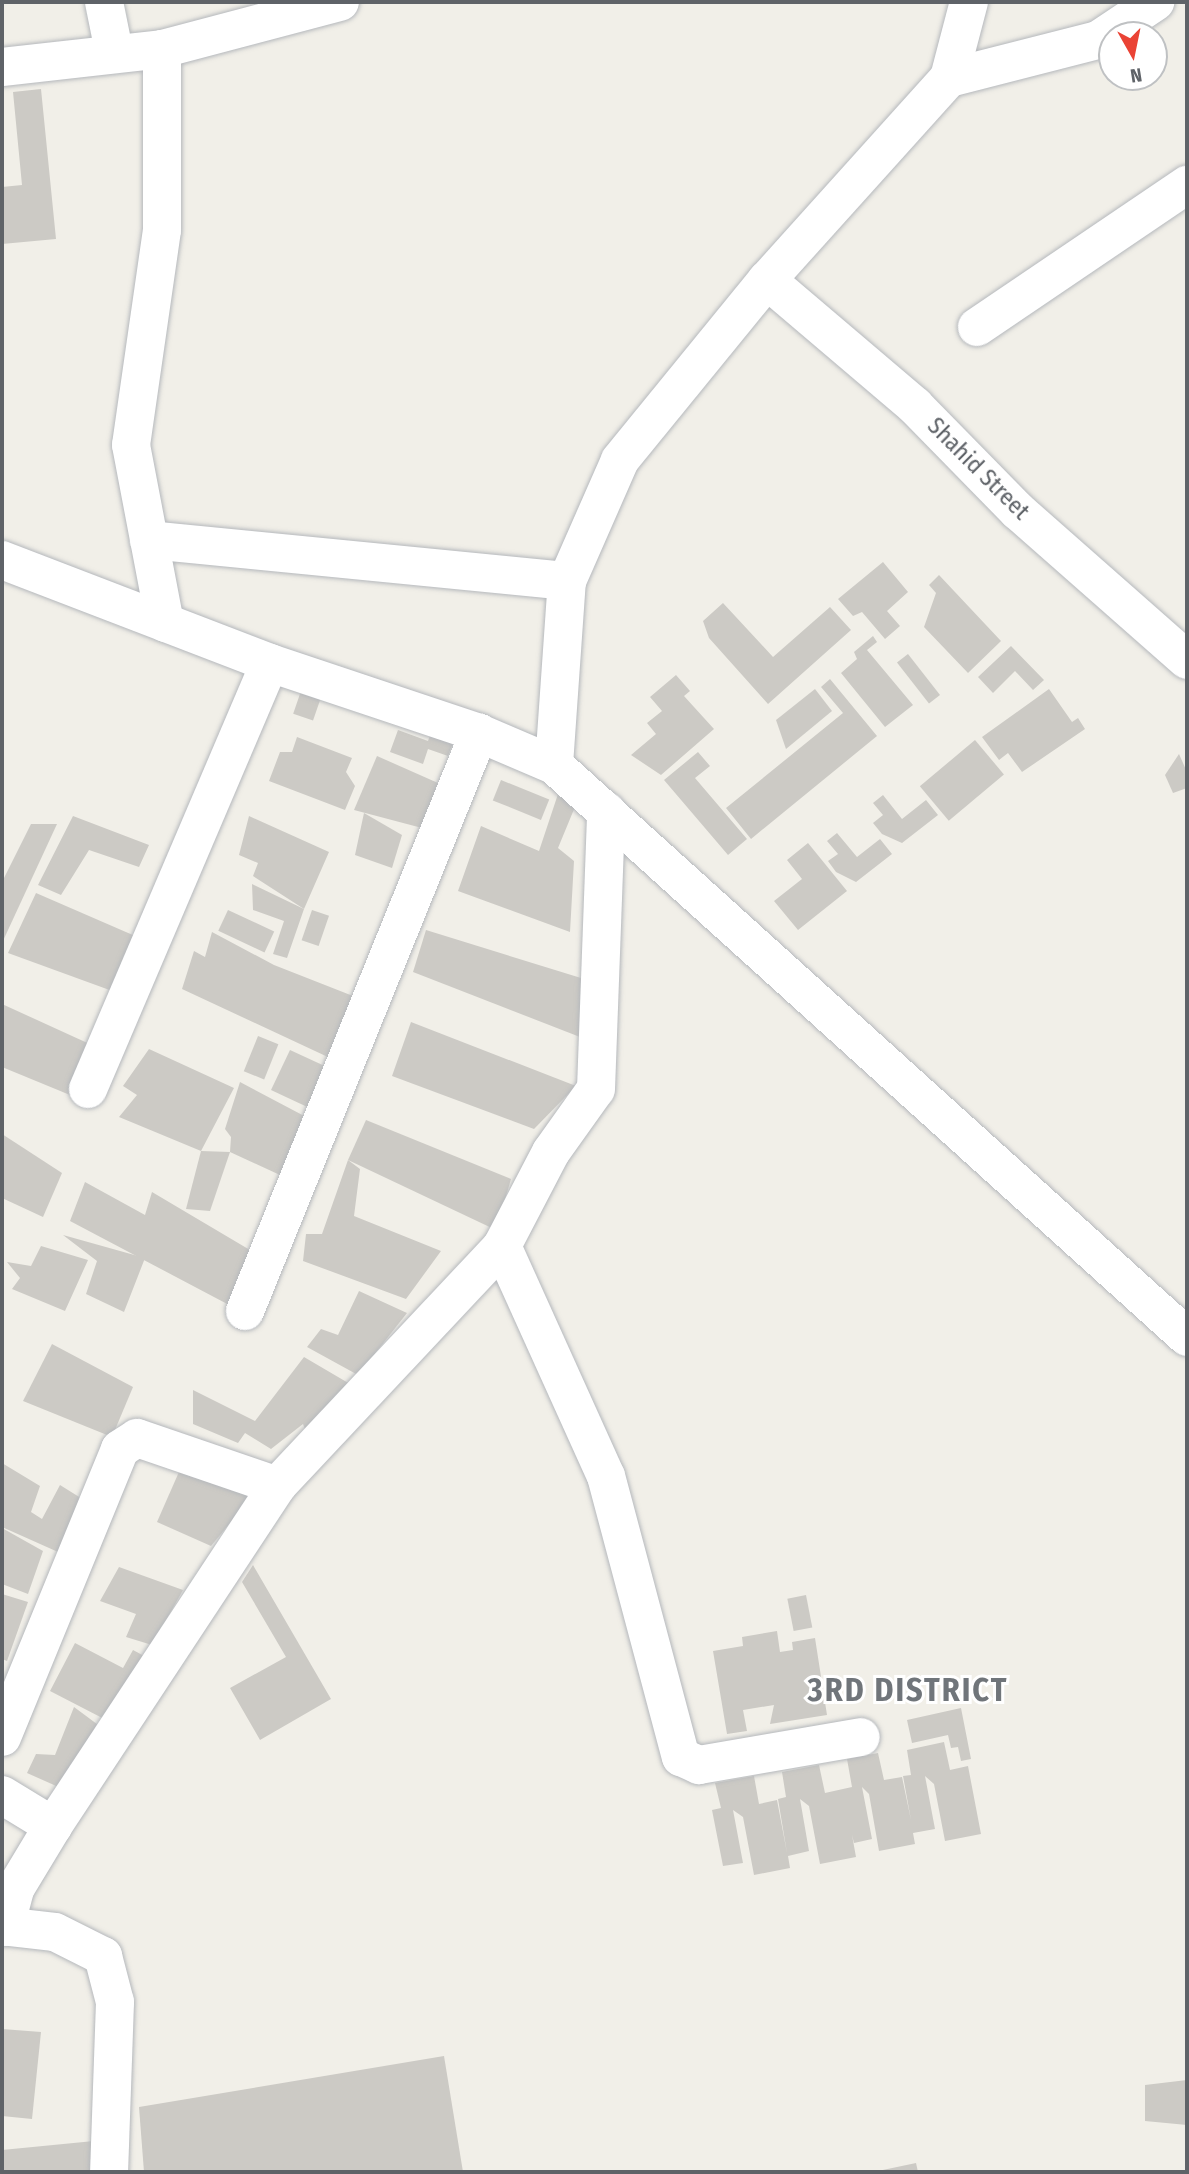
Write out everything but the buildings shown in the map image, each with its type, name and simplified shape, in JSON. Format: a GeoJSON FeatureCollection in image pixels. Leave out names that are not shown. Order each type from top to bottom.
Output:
{"type":"FeatureCollection","features":[{"type":"Feature","properties":{"kind":"street"},"geometry":{"type":"LineString","coordinates":[[104,2],[114,51]]}},
{"type":"Feature","properties":{"kind":"street"},"geometry":{"type":"LineString","coordinates":[[2,66],[114,51],[162,48],[340,2]]}},
{"type":"Feature","properties":{"kind":"street"},"geometry":{"type":"LineString","coordinates":[[554,765],[567,581],[620,460],[767,280],[949,78],[968,2]]}},
{"type":"Feature","properties":{"kind":"street"},"geometry":{"type":"LineString","coordinates":[[949,78],[1098,40],[1155,2]]}},
{"type":"Feature","properties":{"kind":"street"},"geometry":{"type":"LineString","coordinates":[[162,48],[162,230],[131,445],[165,623]]}},
{"type":"Feature","properties":{"kind":"street"},"geometry":{"type":"LineString","coordinates":[[977,327],[1187,185]]}},
{"type":"Feature","properties":{"kind":"street","name":"Shahid Street"},"geometry":{"type":"LineString","coordinates":[[767,280],[915,407],[1018,511],[1187,660]]}},
{"type":"Feature","properties":{"kind":"street"},"geometry":{"type":"LineString","coordinates":[[149,540],[567,581]]}},
{"type":"Feature","properties":{"kind":"street"},"geometry":{"type":"LineString","coordinates":[[2,560],[270,663],[479,733],[554,765],[1187,1337]]}},
{"type":"Feature","properties":{"kind":"street"},"geometry":{"type":"LineString","coordinates":[[89,1089],[270,663]]}},
{"type":"Feature","properties":{"kind":"street"},"geometry":{"type":"LineString","coordinates":[[245,1311],[479,733]]}},
{"type":"Feature","properties":{"kind":"street"},"geometry":{"type":"LineString","coordinates":[[109,2172],[115,2002],[103,1956],[55,1932],[3,1926],[15,1889],[53,1826],[277,1486],[502,1246],[551,1152],[596,1089],[606,811]]}},
{"type":"Feature","properties":{"kind":"street"},"geometry":{"type":"LineString","coordinates":[[502,1246],[607,1476],[681,1757],[699,1765],[861,1737]]}},
{"type":"Feature","properties":{"kind":"street"},"geometry":{"type":"LineString","coordinates":[[2,1737],[120,1449],[137,1438],[277,1486]]}},
{"type":"Feature","properties":{"kind":"street"},"geometry":{"type":"LineString","coordinates":[[2,1795],[53,1826]]}},
{"type":"Feature","properties":{"kind":"district","name":"3RD DISTRICT"},"geometry":{"type":"Point","coordinates":[908,1690]}}]}
